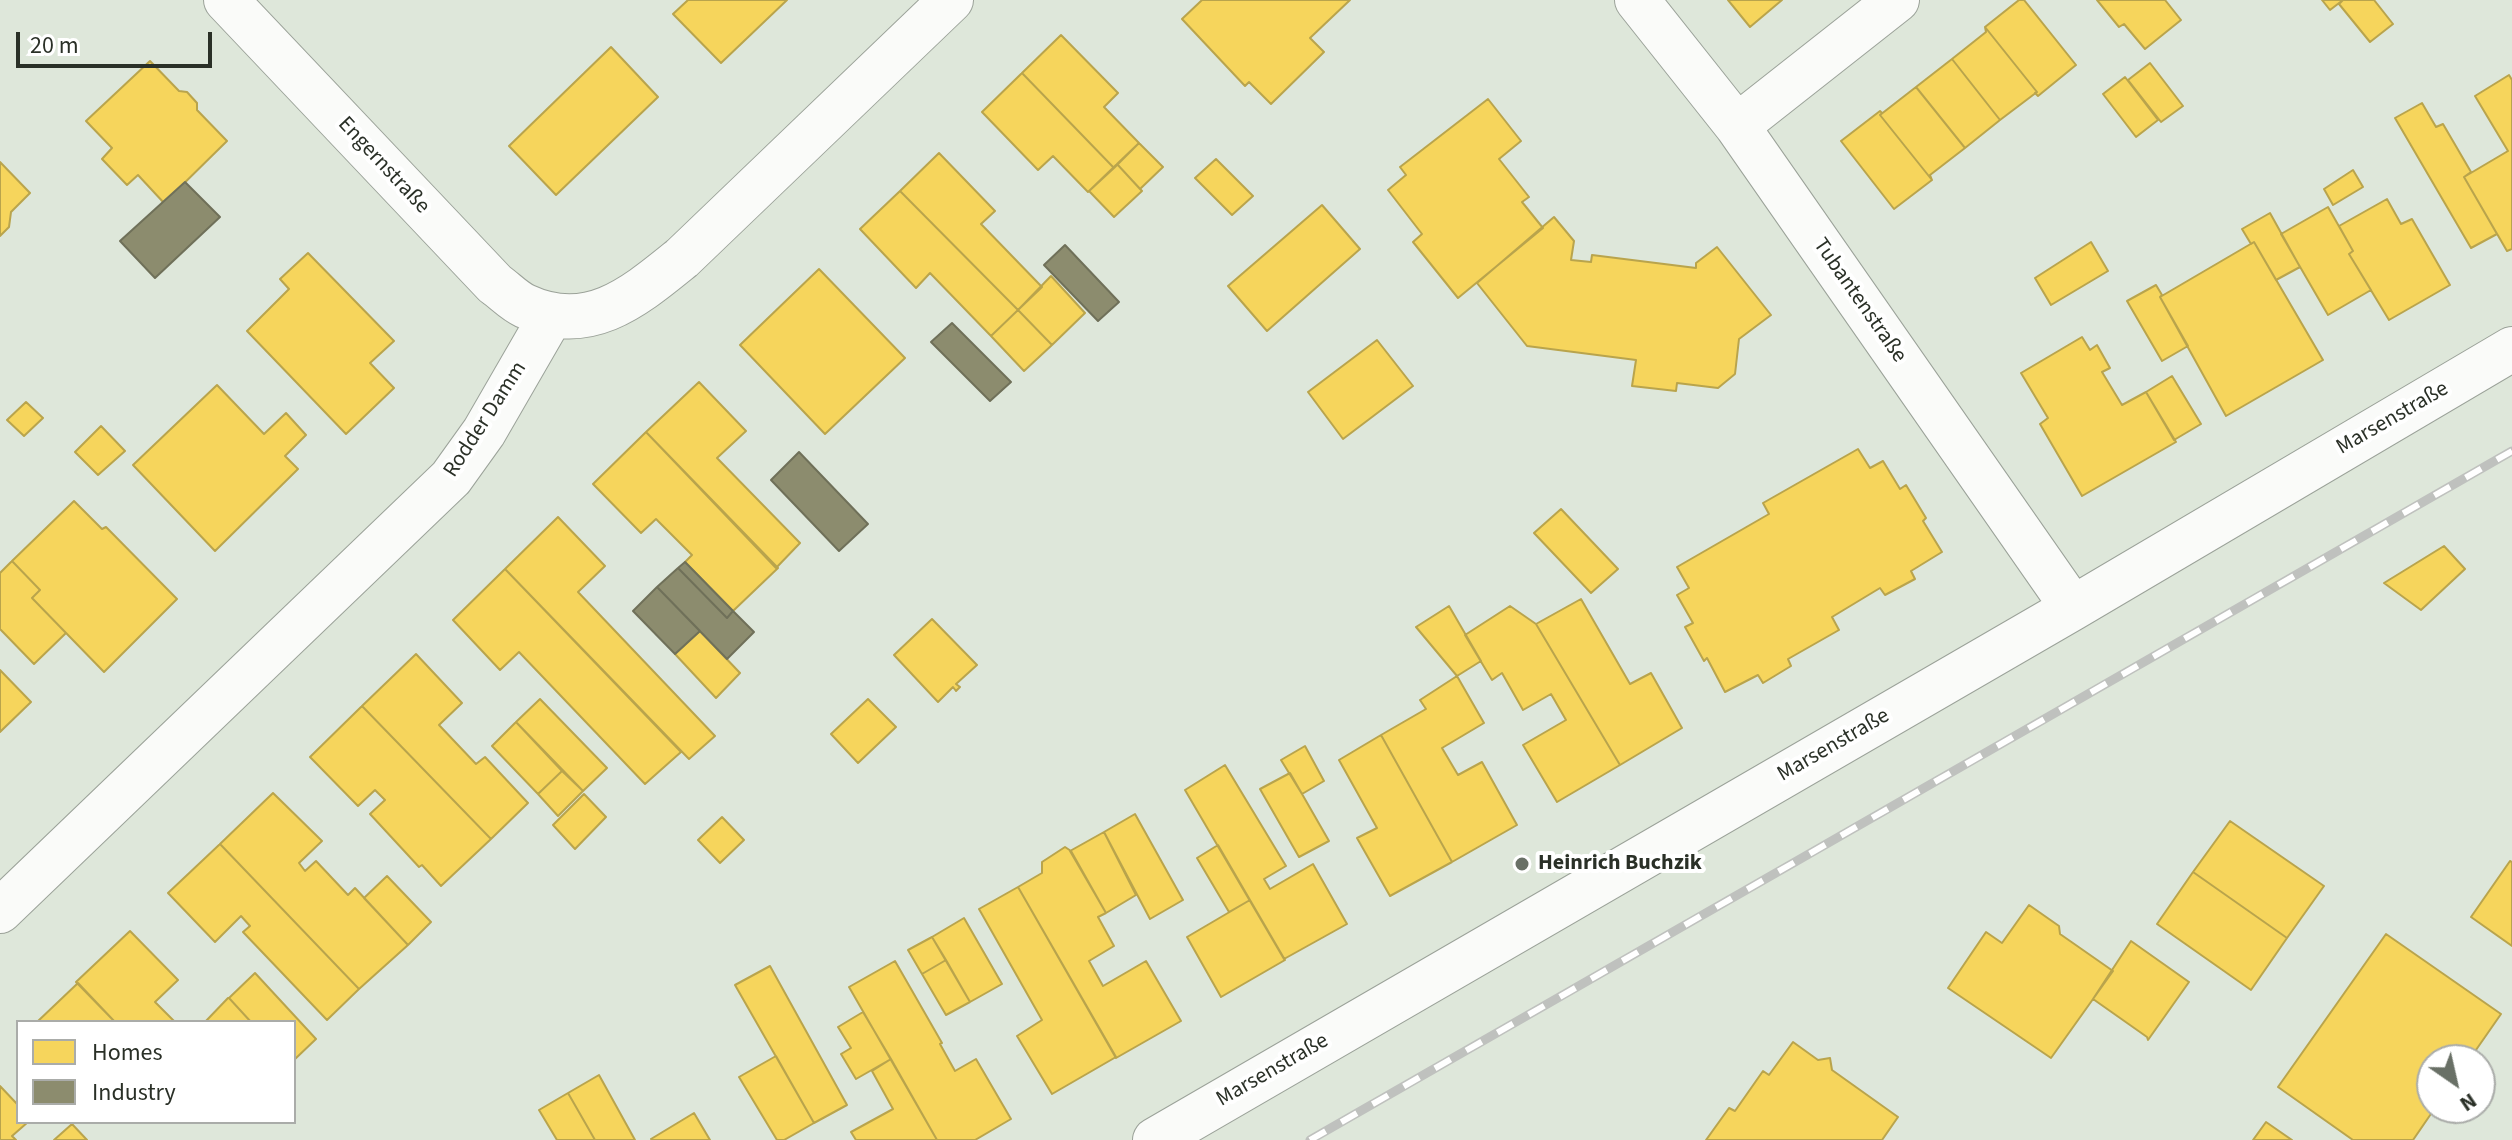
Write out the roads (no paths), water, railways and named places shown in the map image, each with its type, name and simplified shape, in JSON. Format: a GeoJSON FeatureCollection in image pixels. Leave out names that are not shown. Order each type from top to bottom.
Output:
{"type":"FeatureCollection","features":[{"type":"Feature","properties":{"kind":"street","name":"Engernstraße"},"geometry":{"type":"LineString","coordinates":[[226,0],[495,284],[522,305],[551,316]]}},
{"type":"Feature","properties":{"kind":"street","name":"Tubantenstraße"},"geometry":{"type":"LineString","coordinates":[[1637,0],[1737,126],[2073,608]]}},
{"type":"Feature","properties":{"kind":"street"},"geometry":{"type":"LineString","coordinates":[[1737,126],[1897,0]]}},
{"type":"Feature","properties":{"kind":"street"},"geometry":{"type":"LineString","coordinates":[[551,316],[594,316],[644,289],[682,258],[934,6]]}},
{"type":"Feature","properties":{"kind":"street","name":"Rodder Damm"},"geometry":{"type":"LineString","coordinates":[[0,911],[451,478],[484,432],[551,316]]}},
{"type":"Feature","properties":{"kind":"street","name":"Marsenstraße"},"geometry":{"type":"LineString","coordinates":[[1155,1140],[2073,608],[2512,349]]}},
{"type":"Feature","properties":{"kind":"railway"},"geometry":{"type":"LineString","coordinates":[[1310,1140],[2512,451]]}},
{"type":"Feature","properties":{"kind":"place","name":"Heinrich Buchzik"},"geometry":{"type":"Point","coordinates":[1522,864]}}]}
